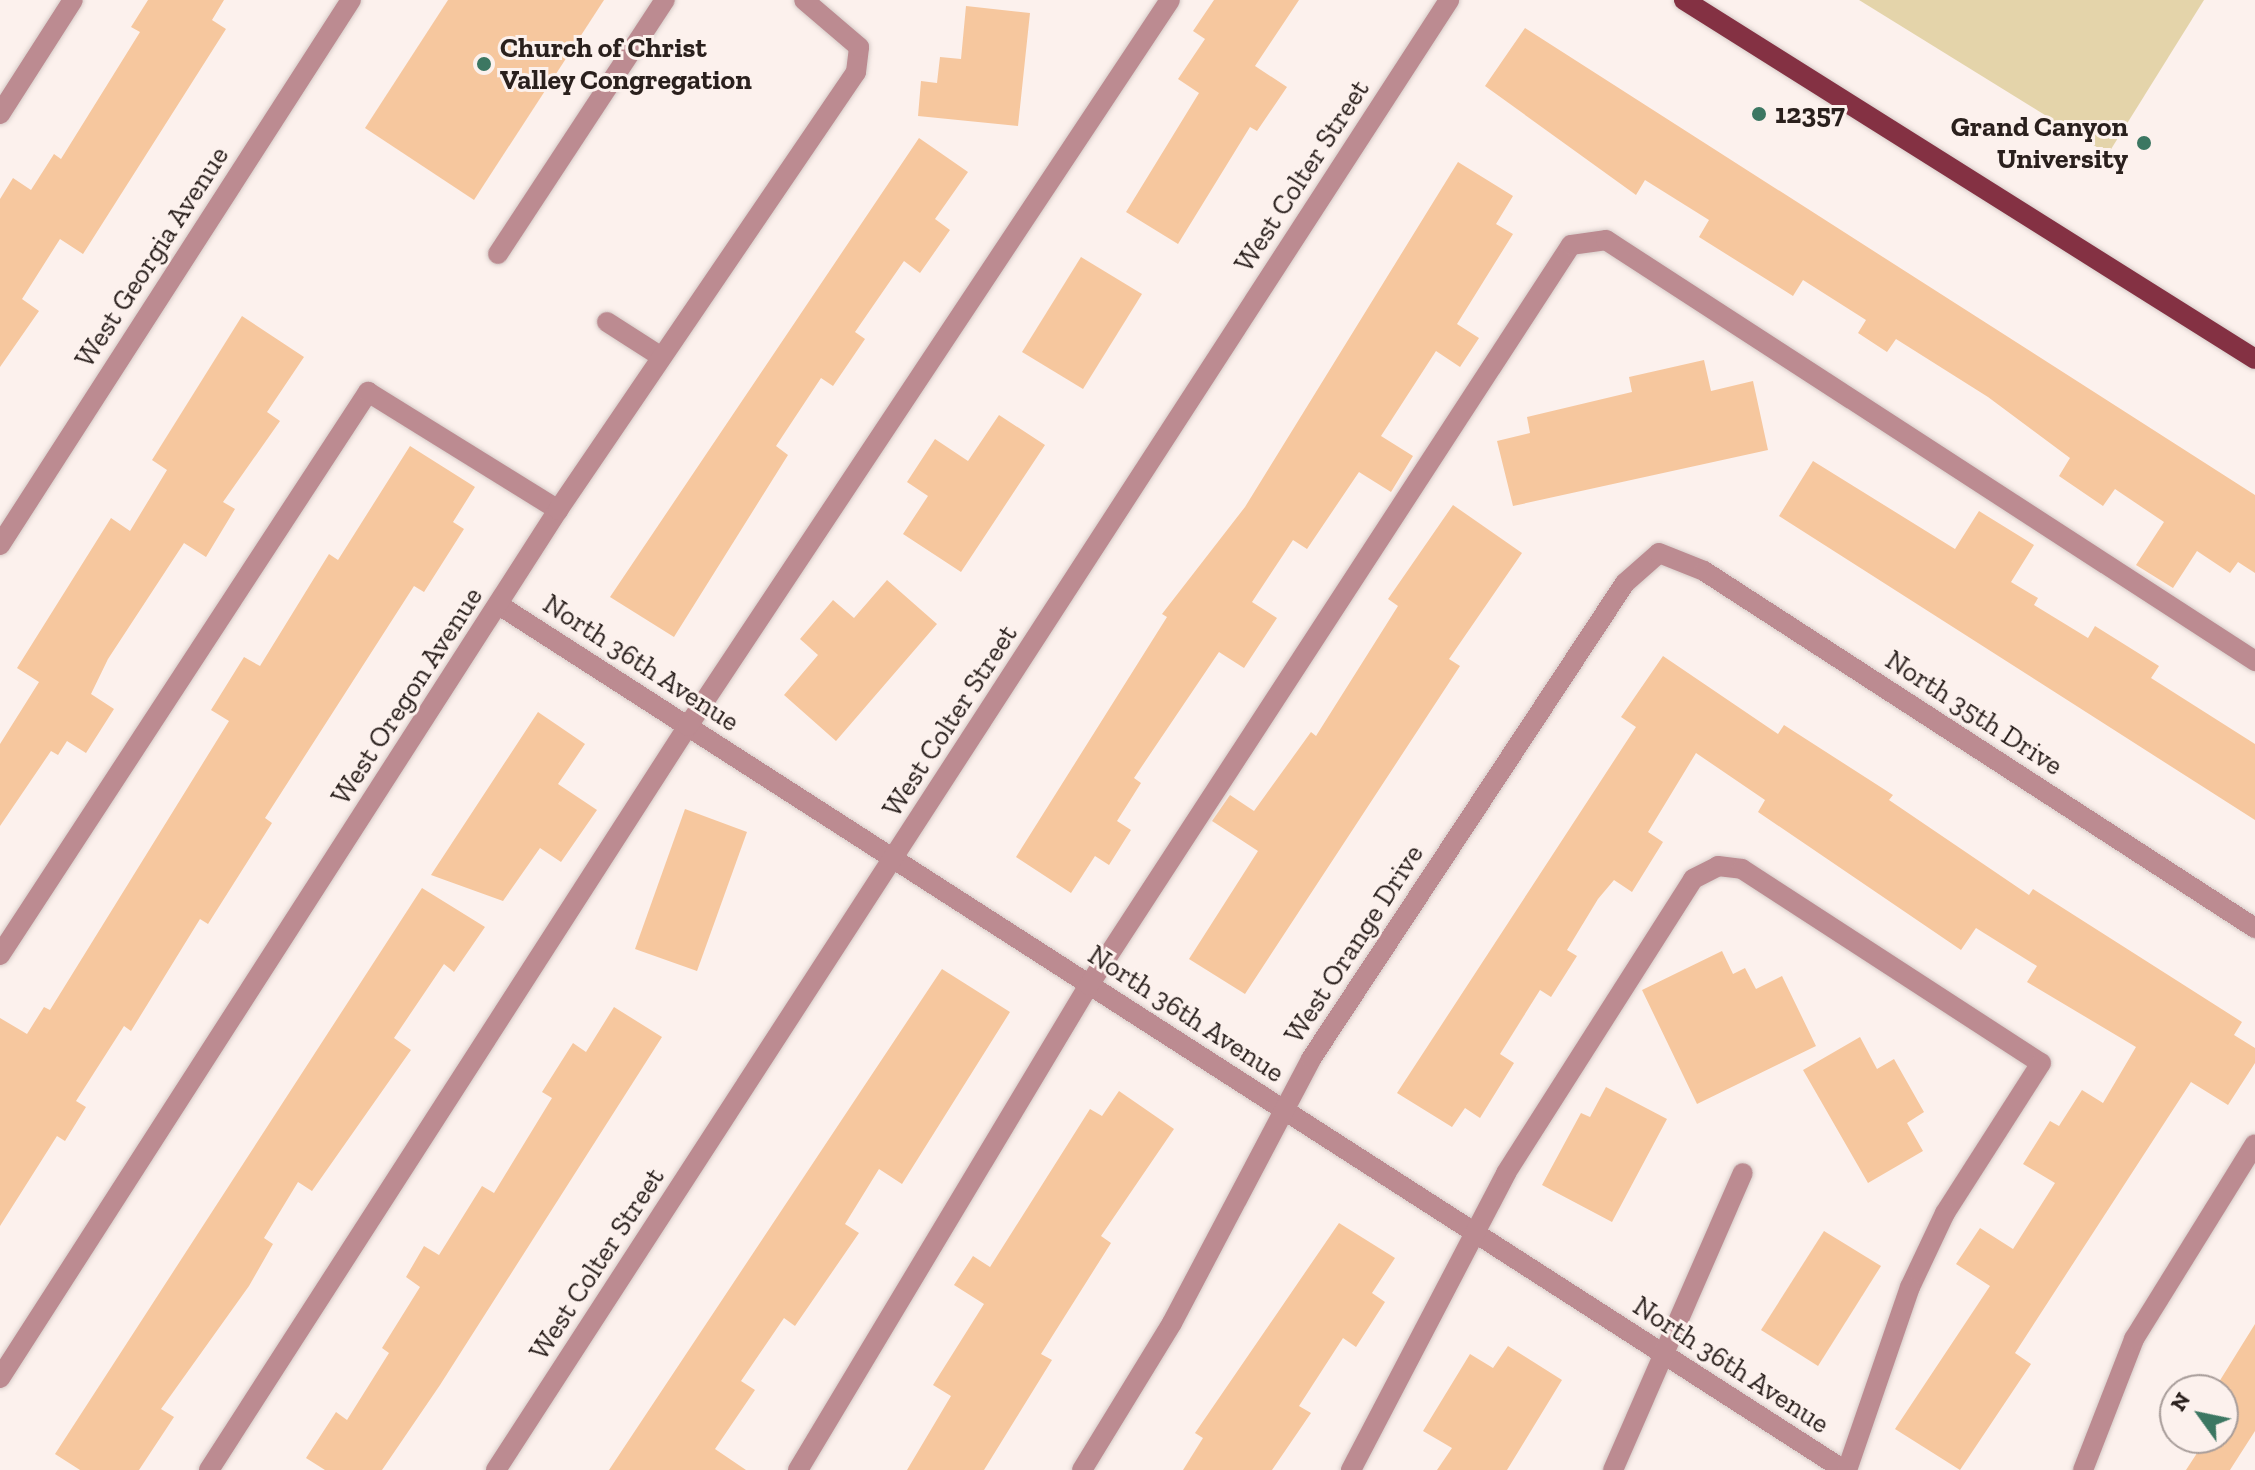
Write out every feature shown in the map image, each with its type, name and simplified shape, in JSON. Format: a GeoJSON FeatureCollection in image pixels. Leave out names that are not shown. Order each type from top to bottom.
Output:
{"type":"FeatureCollection","features":[{"type":"Feature","properties":{"kind":"main road"},"geometry":{"type":"LineString","coordinates":[[1684,0],[2255,359]]}},
{"type":"Feature","properties":{"kind":"street"},"geometry":{"type":"LineString","coordinates":[[0,114],[73,0]]}},
{"type":"Feature","properties":{"kind":"street","name":"West Georgia Avenue"},"geometry":{"type":"LineString","coordinates":[[0,545],[351,0]]}},
{"type":"Feature","properties":{"kind":"street"},"geometry":{"type":"LineString","coordinates":[[498,254],[665,0]]}},
{"type":"Feature","properties":{"kind":"street","name":"West Oregon Avenue"},"geometry":{"type":"LineString","coordinates":[[0,1378],[558,510],[856,72],[859,47],[804,0]]}},
{"type":"Feature","properties":{"kind":"street"},"geometry":{"type":"LineString","coordinates":[[209,1470],[688,726],[1170,0]]}},
{"type":"Feature","properties":{"kind":"street","name":"West Colter Street"},"geometry":{"type":"LineString","coordinates":[[496,1470],[1449,0]]}},
{"type":"Feature","properties":{"kind":"street"},"geometry":{"type":"LineString","coordinates":[[798,1470],[1089,985],[1571,245],[1606,240],[2255,661]]}},
{"type":"Feature","properties":{"kind":"street"},"geometry":{"type":"LineString","coordinates":[[607,322],[660,356]]}},
{"type":"Feature","properties":{"kind":"street"},"geometry":{"type":"LineString","coordinates":[[0,955],[368,392],[558,510]]}},
{"type":"Feature","properties":{"kind":"street","name":"North 35th Drive"},"geometry":{"type":"LineString","coordinates":[[1659,553],[1704,571],[2255,928]]}},
{"type":"Feature","properties":{"kind":"street","name":"West Orange Drive"},"geometry":{"type":"LineString","coordinates":[[1082,1470],[1172,1323],[1283,1110],[1625,583],[1659,553]]}},
{"type":"Feature","properties":{"kind":"street","name":"North 36th Avenue"},"geometry":{"type":"LineString","coordinates":[[499,605],[1845,1470]]}},
{"type":"Feature","properties":{"kind":"street"},"geometry":{"type":"LineString","coordinates":[[1351,1470],[1506,1173],[1693,879],[1718,866],[1742,869],[2041,1063],[1945,1213],[1910,1287],[1845,1470]]}},
{"type":"Feature","properties":{"kind":"street"},"geometry":{"type":"LineString","coordinates":[[2083,1470],[2134,1339],[2255,1144]]}},
{"type":"Feature","properties":{"kind":"street"},"geometry":{"type":"LineString","coordinates":[[1613,1470],[1743,1173]]}},
{"type":"Feature","properties":{"kind":"shaded area"},"geometry":{"type":"Polygon","coordinates":[[[1859,0],[2204,0],[2108,154],[1859,0]]]}},
{"type":"Feature","properties":{"kind":"building"},"geometry":{"type":"Polygon","coordinates":[[[148,0],[224,0],[212,20],[226,29],[83,254],[60,239],[22,299],[39,311],[0,367],[0,199],[13,178],[31,190],[54,154],[61,159],[140,32],[131,27],[148,0]]]}},
{"type":"Feature","properties":{"kind":"building","name":"Church of Christ Valley Congregation"},"geometry":{"type":"Polygon","coordinates":[[[448,0],[604,0],[474,200],[365,128],[448,0]]]}},
{"type":"Feature","properties":{"kind":"building"},"geometry":{"type":"Polygon","coordinates":[[[1214,0],[1299,0],[1255,66],[1287,87],[1257,131],[1250,127],[1178,244],[1126,212],[1199,93],[1178,79],[1205,39],[1193,31],[1214,0]]]}},
{"type":"Feature","properties":{"kind":"building"},"geometry":{"type":"Polygon","coordinates":[[[966,6],[1030,13],[1018,126],[918,116],[921,81],[937,83],[940,57],[961,59],[966,6]]]}},
{"type":"Feature","properties":{"kind":"building"},"geometry":{"type":"Polygon","coordinates":[[[1525,28],[2255,495],[2255,573],[2238,562],[2230,573],[2197,551],[2173,588],[2136,565],[2164,522],[2115,489],[2103,506],[2059,476],[2070,458],[1988,397],[1896,339],[1887,352],[1858,333],[1866,320],[1803,280],[1793,296],[1699,237],[1709,220],[1645,180],[1636,195],[1485,86],[1525,28]]]}},
{"type":"Feature","properties":{"kind":"building"},"geometry":{"type":"Polygon","coordinates":[[[919,138],[968,172],[935,219],[950,230],[920,273],[904,261],[855,332],[865,339],[833,386],[821,378],[776,446],[788,455],[674,637],[610,597],[919,138]]]}},
{"type":"Feature","properties":{"kind":"building"},"geometry":{"type":"Polygon","coordinates":[[[1458,162],[1513,196],[1496,224],[1513,234],[1457,324],[1479,338],[1460,367],[1436,351],[1381,436],[1413,456],[1391,492],[1359,472],[1307,549],[1293,540],[1252,602],[1277,618],[1244,668],[1219,652],[1134,778],[1141,783],[1117,821],[1131,830],[1109,865],[1095,856],[1071,893],[1016,857],[1167,617],[1162,614],[1245,507],[1458,162]]]}},
{"type":"Feature","properties":{"kind":"building"},"geometry":{"type":"Polygon","coordinates":[[[1081,257],[1142,294],[1083,389],[1022,352],[1081,257]]]}},
{"type":"Feature","properties":{"kind":"building"},"geometry":{"type":"Polygon","coordinates":[[[242,316],[304,357],[267,412],[280,421],[223,502],[235,509],[206,557],[184,543],[108,659],[91,694],[114,709],[86,753],[67,741],[58,755],[51,751],[0,826],[0,744],[39,682],[17,668],[111,518],[130,531],[167,470],[152,460],[242,316]]]}},
{"type":"Feature","properties":{"kind":"building"},"geometry":{"type":"Polygon","coordinates":[[[1704,360],[1711,391],[1753,381],[1768,450],[1513,506],[1497,441],[1530,433],[1527,417],[1632,392],[1629,377],[1704,360]]]}},
{"type":"Feature","properties":{"kind":"building"},"geometry":{"type":"Polygon","coordinates":[[[999,415],[1045,445],[961,572],[903,534],[928,496],[907,482],[935,439],[968,461],[999,415]]]}},
{"type":"Feature","properties":{"kind":"building"},"geometry":{"type":"Polygon","coordinates":[[[410,446],[475,487],[453,522],[464,529],[424,592],[414,586],[265,818],[272,823],[208,924],[200,919],[131,1031],[124,1026],[76,1101],[86,1107],[65,1141],[57,1136],[0,1226],[0,1018],[27,1034],[44,1007],[50,1010],[229,721],[211,710],[244,657],[260,666],[329,554],[338,560],[410,446]]]}},
{"type":"Feature","properties":{"kind":"building"},"geometry":{"type":"Polygon","coordinates":[[[1813,461],[1955,549],[1979,511],[2034,545],[2011,582],[2038,598],[2034,605],[2088,638],[2095,626],[2159,666],[2151,678],[2255,744],[2255,820],[1779,516],[1813,461]]]}},
{"type":"Feature","properties":{"kind":"building"},"geometry":{"type":"Polygon","coordinates":[[[1453,505],[1522,553],[1449,659],[1460,666],[1245,994],[1189,959],[1258,851],[1212,821],[1230,795],[1254,811],[1311,732],[1316,736],[1398,606],[1388,599],[1453,505]]]}},
{"type":"Feature","properties":{"kind":"building"},"geometry":{"type":"Polygon","coordinates":[[[887,580],[937,624],[836,741],[784,695],[818,655],[800,639],[833,600],[854,618],[887,580]]]}},
{"type":"Feature","properties":{"kind":"building"},"geometry":{"type":"Polygon","coordinates":[[[1663,656],[1778,734],[1784,725],[1893,795],[1889,800],[2029,895],[2033,889],[2242,1022],[2234,1035],[2255,1048],[2255,1063],[2228,1105],[2191,1082],[2015,1353],[2031,1364],[1960,1470],[1895,1429],[1990,1286],[1956,1264],[1980,1228],[2013,1249],[2055,1183],[2023,1164],[2050,1121],[2059,1126],[2082,1090],[2103,1103],[2136,1047],[2027,982],[2037,966],[1976,928],[1961,950],[1758,812],[1765,800],[1696,753],[1648,832],[1663,842],[1632,892],[1614,880],[1598,899],[1567,950],[1577,956],[1551,997],[1540,990],[1500,1054],[1514,1063],[1480,1118],[1465,1108],[1452,1127],[1397,1093],[1636,727],[1621,717],[1663,656]]]}},
{"type":"Feature","properties":{"kind":"building"},"geometry":{"type":"Polygon","coordinates":[[[538,712],[585,744],[558,784],[597,810],[561,862],[540,848],[503,901],[431,875],[538,712]]]}},
{"type":"Feature","properties":{"kind":"building"},"geometry":{"type":"Polygon","coordinates":[[[685,809],[747,832],[697,971],[635,949],[685,809]]]}},
{"type":"Feature","properties":{"kind":"building"},"geometry":{"type":"Polygon","coordinates":[[[422,888],[485,927],[454,972],[444,964],[394,1038],[411,1050],[312,1191],[298,1182],[264,1238],[273,1244],[249,1286],[161,1409],[174,1417],[139,1470],[80,1470],[55,1454],[422,888]]]}},
{"type":"Feature","properties":{"kind":"building"},"geometry":{"type":"Polygon","coordinates":[[[1722,951],[1733,974],[1745,968],[1756,989],[1782,976],[1816,1046],[1697,1104],[1642,990],[1722,951]]]}},
{"type":"Feature","properties":{"kind":"building"},"geometry":{"type":"Polygon","coordinates":[[[942,969],[1010,1012],[902,1184],[879,1169],[845,1224],[859,1233],[795,1326],[784,1318],[741,1381],[755,1390],[715,1449],[746,1470],[609,1470],[942,969]]]}},
{"type":"Feature","properties":{"kind":"building"},"geometry":{"type":"Polygon","coordinates":[[[614,1007],[662,1037],[440,1385],[382,1470],[325,1470],[306,1458],[336,1412],[347,1420],[389,1353],[382,1348],[420,1287],[406,1277],[424,1246],[439,1255],[482,1186],[494,1193],[552,1098],[542,1092],[573,1043],[586,1052],[614,1007]]]}},
{"type":"Feature","properties":{"kind":"building"},"geometry":{"type":"Polygon","coordinates":[[[1860,1037],[1877,1069],[1894,1059],[1924,1112],[1907,1123],[1923,1151],[1868,1183],[1803,1070],[1860,1037]]]}},
{"type":"Feature","properties":{"kind":"building"},"geometry":{"type":"Polygon","coordinates":[[[1606,1087],[1667,1119],[1612,1222],[1542,1185],[1581,1113],[1590,1117],[1606,1087]]]}},
{"type":"Feature","properties":{"kind":"building"},"geometry":{"type":"Polygon","coordinates":[[[1119,1091],[1174,1129],[1101,1236],[1111,1243],[1041,1354],[1052,1360],[984,1470],[907,1470],[951,1396],[933,1385],[984,1304],[954,1285],[973,1256],[990,1267],[1090,1109],[1102,1116],[1119,1091]]]}},
{"type":"Feature","properties":{"kind":"building"},"geometry":{"type":"Polygon","coordinates":[[[1339,1223],[1395,1258],[1372,1293],[1385,1302],[1356,1347],[1343,1338],[1299,1406],[1311,1413],[1272,1470],[1183,1470],[1203,1438],[1195,1433],[1339,1223]]]}},
{"type":"Feature","properties":{"kind":"building"},"geometry":{"type":"Polygon","coordinates":[[[1824,1231],[1881,1266],[1818,1366],[1761,1330],[1824,1231]]]}},
{"type":"Feature","properties":{"kind":"building"},"geometry":{"type":"Polygon","coordinates":[[[2255,1324],[2255,1431],[2230,1470],[2186,1470],[2196,1454],[2239,1454],[2239,1374],[2224,1374],[2255,1324]]]}},
{"type":"Feature","properties":{"kind":"building"},"geometry":{"type":"Polygon","coordinates":[[[1508,1346],[1562,1380],[1507,1470],[1437,1470],[1452,1448],[1423,1431],[1470,1354],[1493,1368],[1508,1346]]]}},
{"type":"Feature","properties":{"kind":"place","name":"Church of Christ Valley Congregation"},"geometry":{"type":"Point","coordinates":[484,64]}},
{"type":"Feature","properties":{"kind":"place","name":"12357"},"geometry":{"type":"Point","coordinates":[1759,114]}},
{"type":"Feature","properties":{"kind":"place","name":"Grand Canyon University"},"geometry":{"type":"Point","coordinates":[2144,143]}}]}
